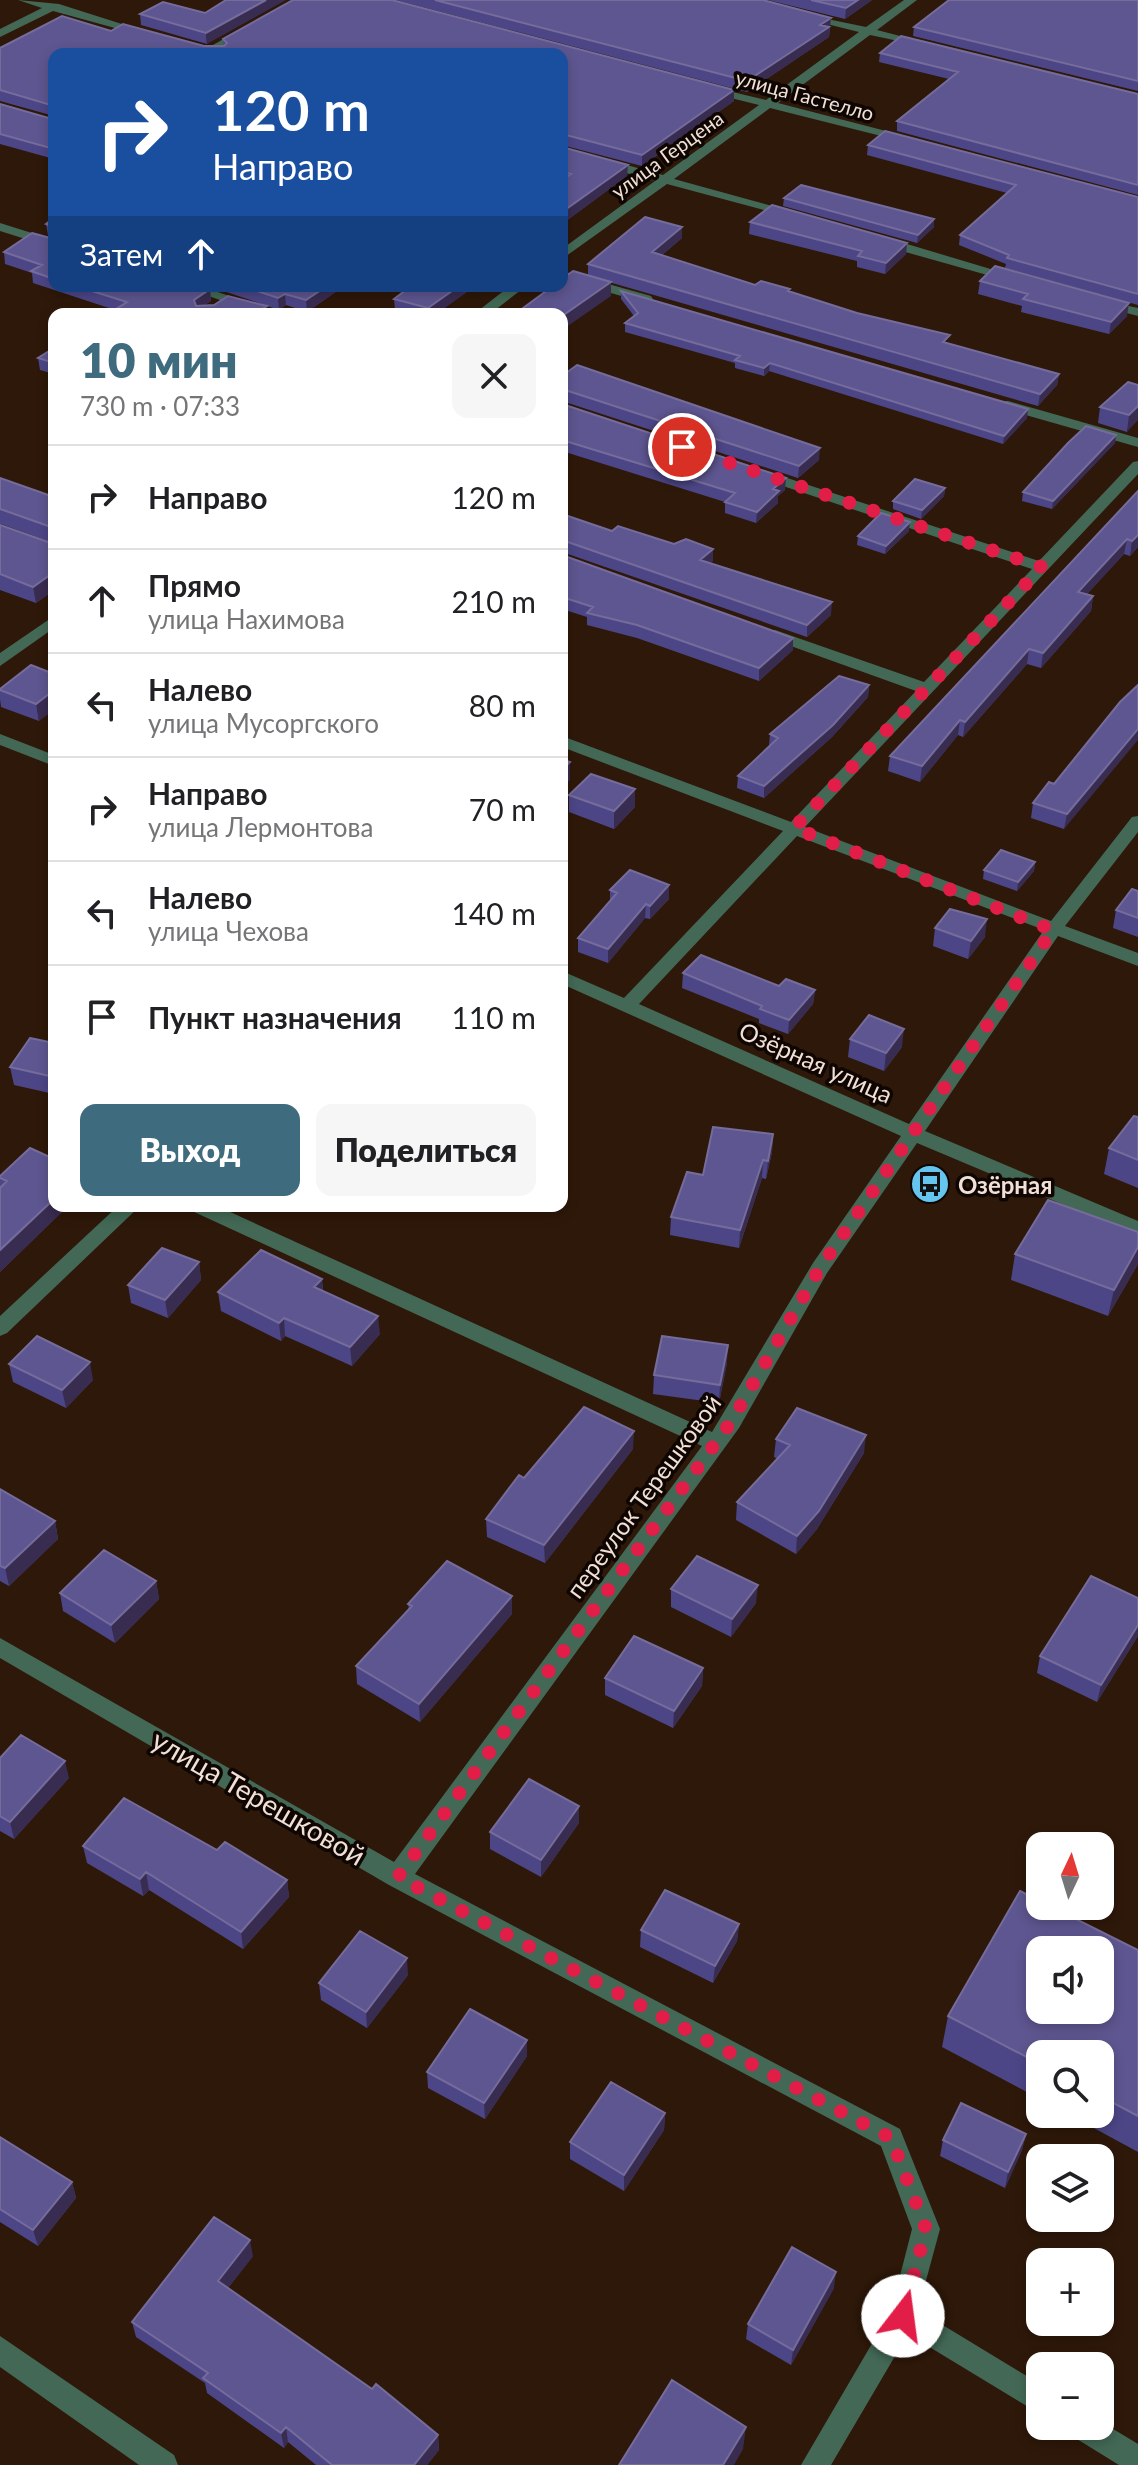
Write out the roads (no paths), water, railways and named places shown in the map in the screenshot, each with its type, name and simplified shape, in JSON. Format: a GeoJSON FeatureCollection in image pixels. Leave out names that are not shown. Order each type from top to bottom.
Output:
{"type":"FeatureCollection","features":[{"type":"Feature","properties":{"kind":"street"},"geometry":{"type":"LineString","coordinates":[[24,0],[151,35]]}},
{"type":"Feature","properties":{"kind":"street"},"geometry":{"type":"LineString","coordinates":[[0,34],[65,0]]}},
{"type":"Feature","properties":{"kind":"street","name":"улица Герцена"},"geometry":{"type":"LineString","coordinates":[[568,251],[911,0]]}},
{"type":"Feature","properties":{"kind":"street"},"geometry":{"type":"LineString","coordinates":[[792,13],[936,48]]}},
{"type":"Feature","properties":{"kind":"street"},"geometry":{"type":"LineString","coordinates":[[219,48],[260,22]]}},
{"type":"Feature","properties":{"kind":"street","name":"улица Гастелло"},"geometry":{"type":"LineString","coordinates":[[691,84],[922,144]]}},
{"type":"Feature","properties":{"kind":"street"},"geometry":{"type":"LineString","coordinates":[[568,153],[802,219]]}},
{"type":"Feature","properties":{"kind":"street"},"geometry":{"type":"LineString","coordinates":[[0,227],[48,242]]}},
{"type":"Feature","properties":{"kind":"street"},"geometry":{"type":"LineString","coordinates":[[863,236],[1031,283]]}},
{"type":"Feature","properties":{"kind":"street"},"geometry":{"type":"LineString","coordinates":[[568,277],[668,306]]}},
{"type":"Feature","properties":{"kind":"street"},"geometry":{"type":"LineString","coordinates":[[199,292],[222,303],[246,308]]}},
{"type":"Feature","properties":{"kind":"street"},"geometry":{"type":"LineString","coordinates":[[489,308],[511,292]]}},
{"type":"Feature","properties":{"kind":"street"},"geometry":{"type":"LineString","coordinates":[[1092,300],[1138,312]]}},
{"type":"Feature","properties":{"kind":"street"},"geometry":{"type":"LineString","coordinates":[[986,399],[1138,443]]}},
{"type":"Feature","properties":{"kind":"street"},"geometry":{"type":"LineString","coordinates":[[628,1005],[1138,465]]}},
{"type":"Feature","properties":{"kind":"street"},"geometry":{"type":"LineString","coordinates":[[742,467],[1042,567]]}},
{"type":"Feature","properties":{"kind":"street"},"geometry":{"type":"LineString","coordinates":[[0,661],[48,625]]}},
{"type":"Feature","properties":{"kind":"street"},"geometry":{"type":"LineString","coordinates":[[752,627],[927,689]]}},
{"type":"Feature","properties":{"kind":"street"},"geometry":{"type":"LineString","coordinates":[[0,739],[48,759]]}},
{"type":"Feature","properties":{"kind":"street"},"geometry":{"type":"LineString","coordinates":[[568,743],[1138,960]]}},
{"type":"Feature","properties":{"kind":"street","name":"переулок Терешковой"},"geometry":{"type":"LineString","coordinates":[[398,1877],[731,1422],[820,1268],[1053,930],[1138,821]]}},
{"type":"Feature","properties":{"kind":"street","name":"Озёрная улица"},"geometry":{"type":"LineString","coordinates":[[568,980],[912,1133],[1138,1229]]}},
{"type":"Feature","properties":{"kind":"street"},"geometry":{"type":"LineString","coordinates":[[0,1328],[124,1212]]}},
{"type":"Feature","properties":{"kind":"street"},"geometry":{"type":"LineString","coordinates":[[212,1212],[715,1443]]}},
{"type":"Feature","properties":{"kind":"street","name":"улица Терешковой"},"geometry":{"type":"LineString","coordinates":[[0,1647],[398,1877],[891,2138],[926,2229],[903,2316],[815,2465]]}},
{"type":"Feature","properties":{"kind":"street"},"geometry":{"type":"LineString","coordinates":[[903,2316],[1026,2391]]}},
{"type":"Feature","properties":{"kind":"street"},"geometry":{"type":"LineString","coordinates":[[0,2350],[164,2465]]}},
{"type":"Feature","properties":{"kind":"street"},"geometry":{"type":"LineString","coordinates":[[1105,2440],[1138,2460]]}},
{"type":"Feature","properties":{"kind":"place","name":"Озёрная"},"geometry":{"type":"Point","coordinates":[930,1184]}}]}
